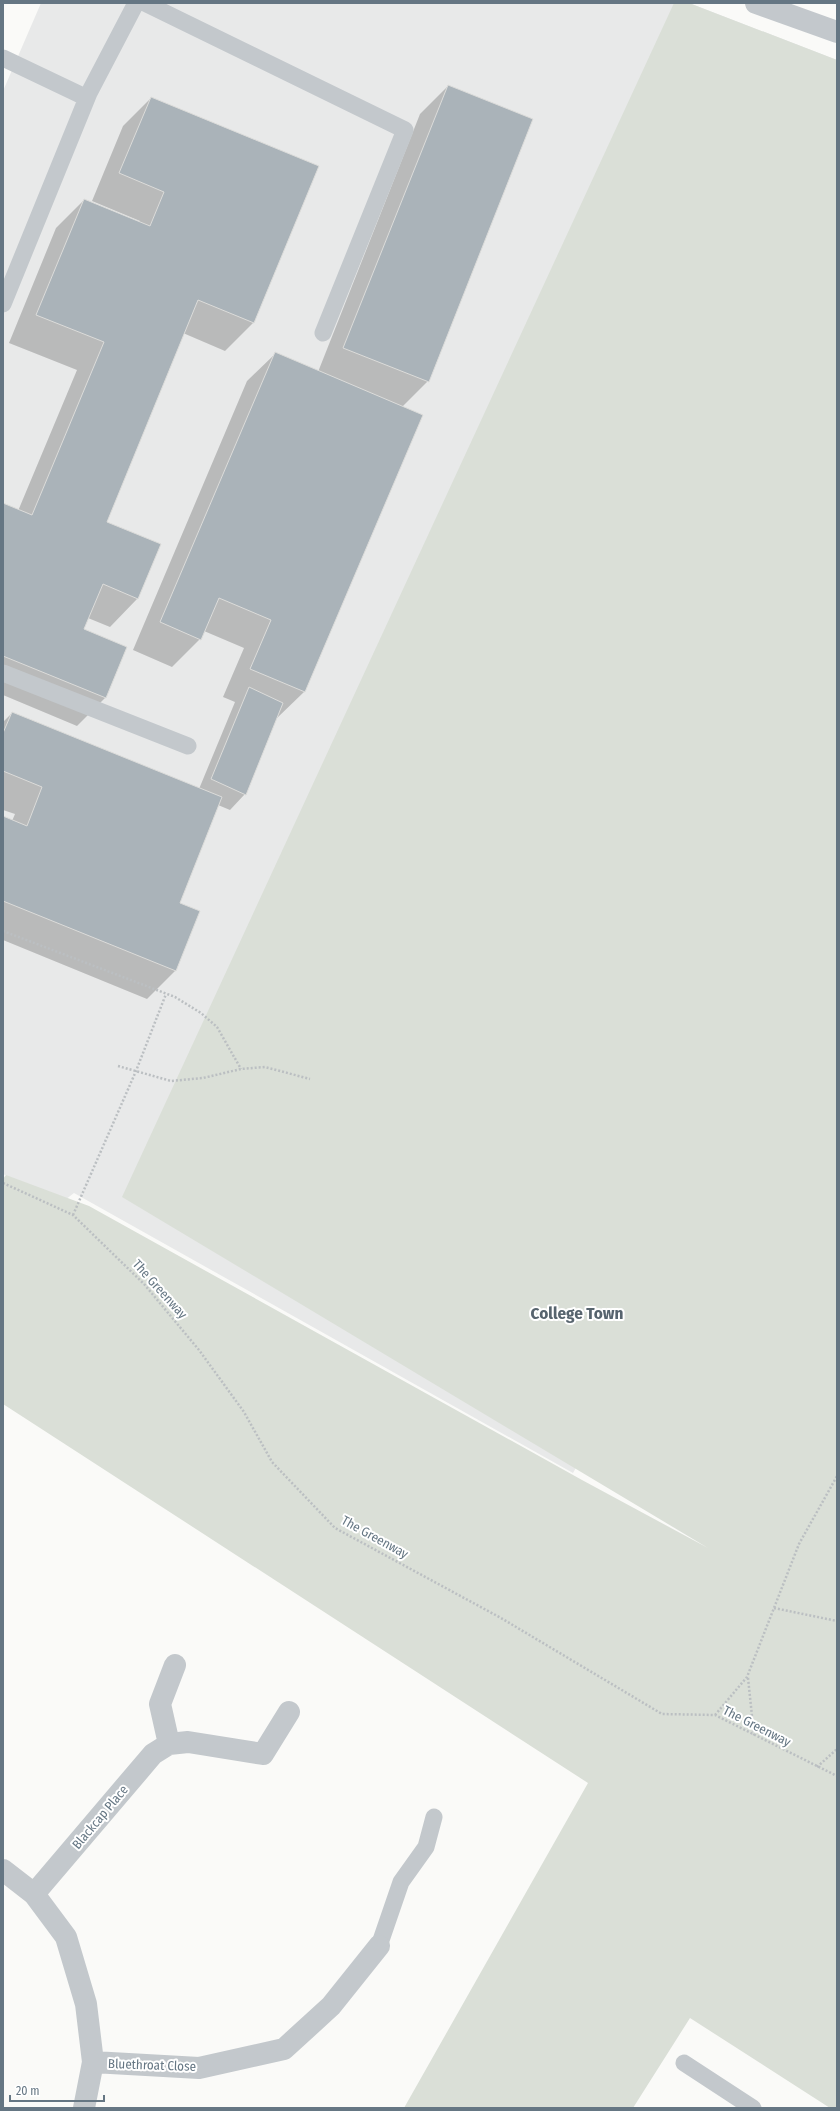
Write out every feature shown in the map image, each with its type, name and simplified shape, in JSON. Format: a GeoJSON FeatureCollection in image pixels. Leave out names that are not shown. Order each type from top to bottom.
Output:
{"type":"FeatureCollection","features":[{"type":"Feature","properties":{"kind":"street"},"geometry":{"type":"LineString","coordinates":[[756,3],[787,8],[837,32]]}},
{"type":"Feature","properties":{"kind":"street"},"geometry":{"type":"LineString","coordinates":[[169,1744],[160,1704],[175,1665]]}},
{"type":"Feature","properties":{"kind":"street","name":"Blackcap Place"},"geometry":{"type":"LineString","coordinates":[[34,1894],[153,1754],[169,1744],[188,1742],[263,1754],[290,1712]]}},
{"type":"Feature","properties":{"kind":"street"},"geometry":{"type":"LineString","coordinates":[[3,1870],[34,1894],[66,1937],[86,2004],[93,2062],[84,2108]]}},
{"type":"Feature","properties":{"kind":"street","name":"Bluethroat Close"},"geometry":{"type":"LineString","coordinates":[[93,2062],[199,2068],[284,2049],[331,2006],[379,1946]]}},
{"type":"Feature","properties":{"kind":"lane"},"geometry":{"type":"LineString","coordinates":[[3,304],[87,98],[136,3]]}},
{"type":"Feature","properties":{"kind":"lane"},"geometry":{"type":"LineString","coordinates":[[145,3],[405,130],[323,333]]}},
{"type":"Feature","properties":{"kind":"lane"},"geometry":{"type":"LineString","coordinates":[[3,58],[87,98]]}},
{"type":"Feature","properties":{"kind":"lane"},"geometry":{"type":"LineString","coordinates":[[3,673],[188,746]]}},
{"type":"Feature","properties":{"kind":"lane"},"geometry":{"type":"LineString","coordinates":[[379,1946],[401,1882],[426,1847],[434,1817]]}},
{"type":"Feature","properties":{"kind":"lane"},"geometry":{"type":"LineString","coordinates":[[684,2063],[753,2108]]}},
{"type":"Feature","properties":{"kind":"path"},"geometry":{"type":"LineString","coordinates":[[3,931],[175,997],[201,1013],[218,1027],[241,1069]]}},
{"type":"Feature","properties":{"kind":"path"},"geometry":{"type":"LineString","coordinates":[[74,1215],[136,1071],[166,994]]}},
{"type":"Feature","properties":{"kind":"path"},"geometry":{"type":"LineString","coordinates":[[118,1066],[171,1081],[203,1078],[241,1069],[265,1067],[310,1080]]}},
{"type":"Feature","properties":{"kind":"path","name":"The Greenway"},"geometry":{"type":"LineString","coordinates":[[3,1183],[74,1215],[144,1284],[199,1350],[244,1412],[272,1462],[335,1528],[501,1618],[662,1714],[715,1715],[837,1776]]}},
{"type":"Feature","properties":{"kind":"path"},"geometry":{"type":"LineString","coordinates":[[715,1715],[748,1678],[799,1544],[837,1476]]}},
{"type":"Feature","properties":{"kind":"path"},"geometry":{"type":"LineString","coordinates":[[774,1608],[837,1621]]}},
{"type":"Feature","properties":{"kind":"path"},"geometry":{"type":"LineString","coordinates":[[748,1678],[754,1735]]}},
{"type":"Feature","properties":{"kind":"path"},"geometry":{"type":"LineString","coordinates":[[817,1767],[837,1749]]}},
{"type":"Feature","properties":{"kind":"shaded area"},"geometry":{"type":"Polygon","coordinates":[[[41,3],[689,3],[837,60],[837,1380],[597,1430],[573,1473],[74,1193],[65,1200],[57,1200],[3,1174],[3,91],[41,3]]]}},
{"type":"Feature","properties":{"kind":"shaded area"},"geometry":{"type":"Polygon","coordinates":[[[674,3],[689,3],[837,60],[837,2108],[830,2108],[690,2018],[633,2108],[404,2108],[588,1783],[3,1404],[3,1179],[6,1175],[89,1206],[582,1480],[708,1548],[122,1197],[674,3]]]}},
{"type":"Feature","properties":{"kind":"building"},"geometry":{"type":"Polygon","coordinates":[[[448,85],[533,119],[429,382],[343,348],[448,85]]]}},
{"type":"Feature","properties":{"kind":"building"},"geometry":{"type":"Polygon","coordinates":[[[151,97],[319,166],[254,323],[198,300],[107,522],[161,544],[138,599],[103,584],[84,629],[127,647],[106,698],[3,656],[3,503],[32,515],[104,342],[36,315],[84,199],[150,226],[164,192],[119,173],[151,97]]]}},
{"type":"Feature","properties":{"kind":"building"},"geometry":{"type":"Polygon","coordinates":[[[275,352],[423,415],[305,692],[250,669],[271,620],[219,598],[201,640],[160,622],[275,352]]]}},
{"type":"Feature","properties":{"kind":"building"},"geometry":{"type":"Polygon","coordinates":[[[249,687],[283,703],[246,795],[211,779],[249,687]]]}},
{"type":"Feature","properties":{"kind":"building"},"geometry":{"type":"Polygon","coordinates":[[[12,712],[222,797],[180,903],[200,911],[176,971],[3,901],[3,816],[27,826],[42,787],[3,771],[3,733],[12,712]]]}},
{"type":"Feature","properties":{"kind":"district","name":"College Town"},"geometry":{"type":"Point","coordinates":[577,1313]}}]}
